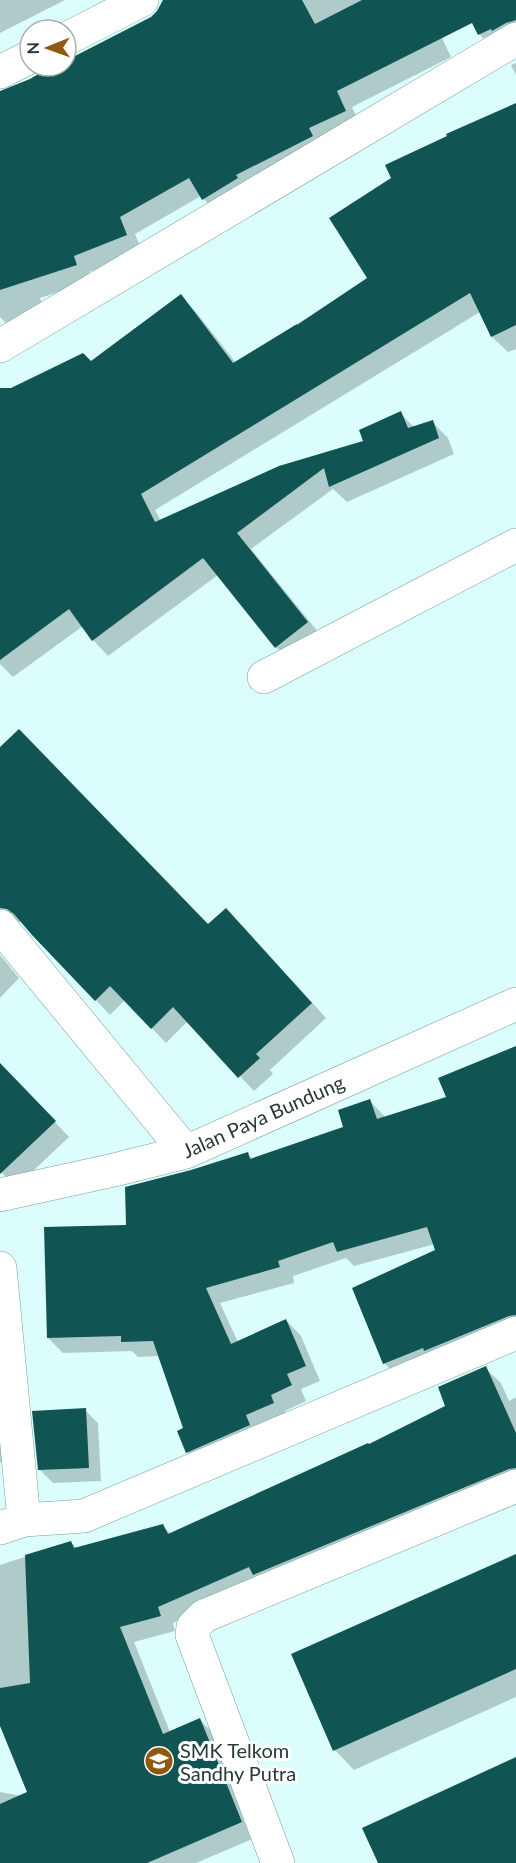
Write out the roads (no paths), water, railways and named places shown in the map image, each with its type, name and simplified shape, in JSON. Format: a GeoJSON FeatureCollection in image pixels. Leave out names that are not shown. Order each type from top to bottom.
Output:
{"type":"FeatureCollection","features":[{"type":"Feature","properties":{"kind":"street"},"geometry":{"type":"LineString","coordinates":[[78,33],[142,0]]}},
{"type":"Feature","properties":{"kind":"street"},"geometry":{"type":"LineString","coordinates":[[0,346],[516,39]]}},
{"type":"Feature","properties":{"kind":"street"},"geometry":{"type":"LineString","coordinates":[[0,72],[18,63]]}},
{"type":"Feature","properties":{"kind":"street"},"geometry":{"type":"LineString","coordinates":[[264,677],[516,546]]}},
{"type":"Feature","properties":{"kind":"street"},"geometry":{"type":"LineString","coordinates":[[0,926],[186,1152]]}},
{"type":"Feature","properties":{"kind":"street","name":"Jalan Paya Bundung"},"geometry":{"type":"LineString","coordinates":[[0,1196],[186,1152],[516,1004]]}},
{"type":"Feature","properties":{"kind":"street"},"geometry":{"type":"LineString","coordinates":[[0,1268],[12,1524],[84,1516],[516,1334]]}},
{"type":"Feature","properties":{"kind":"street"},"geometry":{"type":"LineString","coordinates":[[278,1863],[192,1635],[193,1627],[204,1616],[516,1486]]}},
{"type":"Feature","properties":{"kind":"place","name":"SMK Telkom Sandhy Putra"},"geometry":{"type":"Point","coordinates":[159,1761]}}]}
